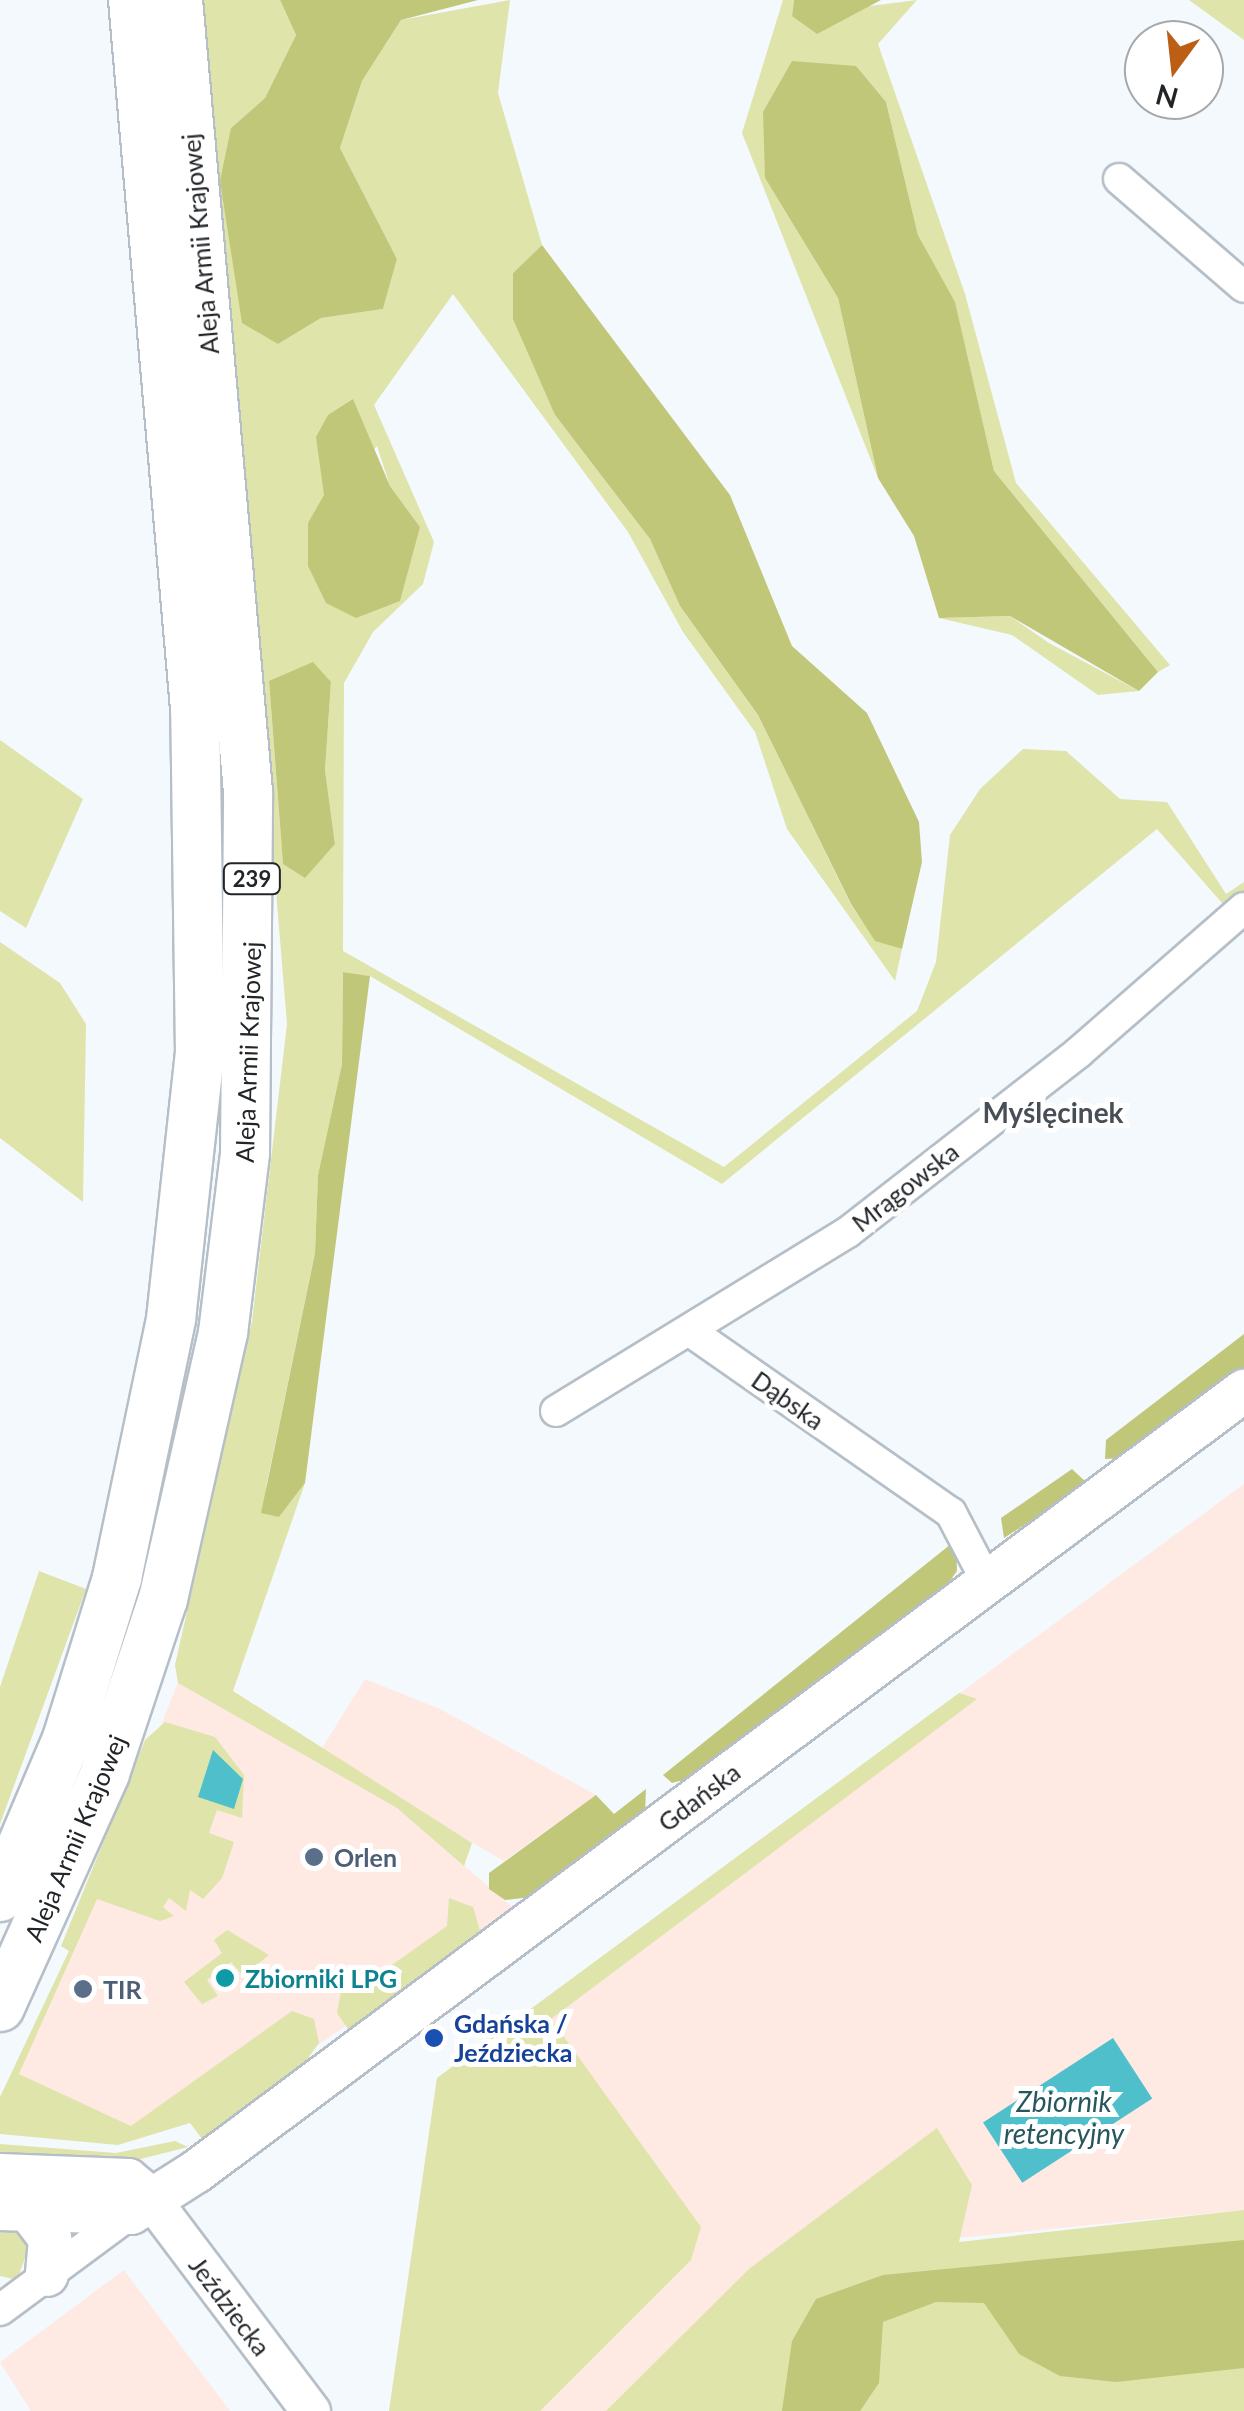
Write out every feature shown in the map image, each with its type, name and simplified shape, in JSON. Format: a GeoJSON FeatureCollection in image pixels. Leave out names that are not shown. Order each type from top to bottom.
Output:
{"type":"FeatureCollection","features":[{"type":"Feature","properties":{"kind":"main road","name":"Aleja Armii Krajowej"},"geometry":{"type":"LineString","coordinates":[[0,1897],[67,1739],[118,1578],[171,1319],[199,1072],[195,708],[133,0]]}},
{"type":"Feature","properties":{"kind":"main road","name":"Aleja Armii Krajowej"},"geometry":{"type":"LineString","coordinates":[[0,2007],[105,1773],[163,1598],[208,1415],[245,1154],[248,792],[178,0]]}},
{"type":"Feature","properties":{"kind":"main road","name":"Gdańska"},"geometry":{"type":"LineString","coordinates":[[141,2206],[1244,1391]]}},
{"type":"Feature","properties":{"kind":"main road"},"geometry":{"type":"LineString","coordinates":[[8,2187],[141,2206]]}},
{"type":"Feature","properties":{"kind":"main road"},"geometry":{"type":"LineString","coordinates":[[8,2187],[50,2239],[46,2276]]}},
{"type":"Feature","properties":{"kind":"street"},"geometry":{"type":"LineString","coordinates":[[1119,179],[1244,286]]}},
{"type":"Feature","properties":{"kind":"street","name":"Mrągowska"},"geometry":{"type":"LineString","coordinates":[[690,1332],[848,1232],[1079,1052],[1244,908]]}},
{"type":"Feature","properties":{"kind":"street"},"geometry":{"type":"LineString","coordinates":[[556,1411],[690,1332]]}},
{"type":"Feature","properties":{"kind":"street","name":"Dąbska"},"geometry":{"type":"LineString","coordinates":[[690,1332],[951,1513],[988,1582]]}},
{"type":"Feature","properties":{"kind":"street","name":"Gdańska"},"geometry":{"type":"LineString","coordinates":[[0,2310],[141,2206]]}},
{"type":"Feature","properties":{"kind":"street","name":"Jeździecka"},"geometry":{"type":"LineString","coordinates":[[141,2206],[311,2411]]}},
{"type":"Feature","properties":{"kind":"shaded area"},"geometry":{"type":"Polygon","coordinates":[[[1244,1484],[1244,2210],[886,2245],[645,2411],[389,2411],[437,2078],[1244,1484]]]}},
{"type":"Feature","properties":{"kind":"shaded area"},"geometry":{"type":"Polygon","coordinates":[[[365,1679],[440,1709],[596,1795],[504,1861],[319,1753],[365,1679]]]}},
{"type":"Feature","properties":{"kind":"shaded area"},"geometry":{"type":"Polygon","coordinates":[[[178,1683],[397,1808],[517,1911],[316,2046],[131,2126],[19,2074],[178,1683]]]}},
{"type":"Feature","properties":{"kind":"shaded area"},"geometry":{"type":"Polygon","coordinates":[[[124,2270],[230,2411],[31,2411],[0,2362],[124,2270]]]}},
{"type":"Feature","properties":{"kind":"green space"},"geometry":{"type":"Polygon","coordinates":[[[202,0],[280,0],[296,35],[265,98],[231,128],[278,344],[321,318],[383,309],[397,259],[340,148],[362,81],[401,20],[510,0],[498,93],[542,245],[513,273],[555,415],[650,539],[680,606],[758,715],[851,905],[875,940],[902,949],[895,981],[787,829],[755,732],[683,632],[628,532],[453,294],[374,405],[434,542],[423,584],[373,632],[344,683],[343,951],[724,1167],[917,1011],[936,962],[950,835],[980,789],[1023,749],[1066,751],[1120,799],[1167,802],[1226,894],[1244,882],[1244,928],[1157,829],[722,1184],[370,976],[343,972],[342,1064],[318,1175],[315,1253],[266,1487],[279,1517],[305,1483],[233,1691],[472,1843],[464,1866],[397,1808],[178,1683],[175,1665],[252,1321],[287,1024],[202,0]],[[377,446],[308,523],[420,527],[390,486],[377,446]],[[269,681],[283,864],[335,844],[325,770],[331,682],[269,681]]]}},
{"type":"Feature","properties":{"kind":"green space"},"geometry":{"type":"Polygon","coordinates":[[[280,0],[478,0],[401,20],[362,81],[340,148],[397,259],[383,309],[321,318],[278,344],[242,323],[220,181],[231,128],[265,98],[296,35],[280,0]]]}},
{"type":"Feature","properties":{"kind":"green space"},"geometry":{"type":"Polygon","coordinates":[[[783,0],[794,0],[792,16],[917,0],[878,44],[965,294],[1016,483],[1170,665],[1158,672],[994,471],[955,303],[918,235],[886,102],[765,178],[838,298],[878,478],[742,133],[783,0]]]}},
{"type":"Feature","properties":{"kind":"green space"},"geometry":{"type":"Polygon","coordinates":[[[794,0],[881,0],[817,34],[792,16],[794,0]]]}},
{"type":"Feature","properties":{"kind":"green space"},"geometry":{"type":"Polygon","coordinates":[[[1189,0],[1244,0],[1244,40],[1224,25],[1224,20],[1216,20],[1189,0]]]}},
{"type":"Feature","properties":{"kind":"green space"},"geometry":{"type":"Polygon","coordinates":[[[792,61],[856,66],[886,102],[918,235],[955,302],[994,471],[1158,672],[1139,691],[1010,616],[939,618],[914,536],[878,478],[838,298],[765,178],[763,112],[792,61]]]}},
{"type":"Feature","properties":{"kind":"green space"},"geometry":{"type":"Polygon","coordinates":[[[542,245],[730,495],[792,646],[867,713],[919,822],[922,862],[902,949],[875,941],[851,904],[758,715],[680,606],[650,539],[555,415],[513,319],[513,273],[542,245]]]}},
{"type":"Feature","properties":{"kind":"green space"},"geometry":{"type":"Polygon","coordinates":[[[353,399],[390,486],[420,527],[400,601],[356,618],[326,603],[308,566],[308,523],[324,495],[316,437],[328,415],[353,399]]]}},
{"type":"Feature","properties":{"kind":"green space"},"geometry":{"type":"Polygon","coordinates":[[[1010,616],[1049,643],[1139,691],[1098,695],[1012,635],[939,618],[1010,616]]]}},
{"type":"Feature","properties":{"kind":"green space"},"geometry":{"type":"Polygon","coordinates":[[[313,662],[331,682],[325,770],[335,844],[305,878],[283,864],[269,681],[313,662]]]}},
{"type":"Feature","properties":{"kind":"green space"},"geometry":{"type":"Polygon","coordinates":[[[0,740],[83,799],[26,928],[0,911],[0,740]]]}},
{"type":"Feature","properties":{"kind":"green space"},"geometry":{"type":"Polygon","coordinates":[[[0,942],[60,983],[86,1024],[83,1202],[0,1138],[0,942]]]}},
{"type":"Feature","properties":{"kind":"green space"},"geometry":{"type":"Polygon","coordinates":[[[343,972],[370,976],[305,1483],[279,1517],[261,1513],[315,1253],[318,1175],[342,1064],[343,972]]]}},
{"type":"Feature","properties":{"kind":"green space"},"geometry":{"type":"Polygon","coordinates":[[[1244,1334],[1244,1368],[1122,1458],[1105,1459],[1106,1440],[1244,1334]]]}},
{"type":"Feature","properties":{"kind":"green space"},"geometry":{"type":"Polygon","coordinates":[[[1072,1469],[1088,1484],[1004,1538],[1001,1518],[1072,1469]]]}},
{"type":"Feature","properties":{"kind":"green space"},"geometry":{"type":"Polygon","coordinates":[[[956,1540],[957,1571],[942,1592],[695,1777],[672,1783],[663,1775],[956,1540]]]}},
{"type":"Feature","properties":{"kind":"green space"},"geometry":{"type":"Polygon","coordinates":[[[39,1571],[86,1589],[0,1824],[0,1687],[39,1571]]]}},
{"type":"Feature","properties":{"kind":"green space"},"geometry":{"type":"Polygon","coordinates":[[[959,1693],[977,1699],[551,2019],[701,2227],[691,2260],[540,2411],[389,2411],[437,2078],[959,1693]]]}},
{"type":"Feature","properties":{"kind":"green space"},"geometry":{"type":"Polygon","coordinates":[[[165,1722],[215,1737],[244,1775],[242,1818],[217,1810],[209,1833],[234,1842],[222,1878],[203,1899],[190,1890],[186,1911],[169,1898],[163,1907],[174,1916],[160,1921],[97,1899],[19,2074],[131,2126],[292,2011],[314,2019],[319,2043],[300,2069],[202,2139],[190,2123],[118,2145],[0,2134],[0,2097],[69,1951],[61,1946],[145,1740],[165,1722]]]}},
{"type":"Feature","properties":{"kind":"green space"},"geometry":{"type":"Polygon","coordinates":[[[646,1789],[645,1813],[531,1897],[505,1900],[489,1889],[489,1873],[596,1795],[614,1814],[646,1789]]]}},
{"type":"Feature","properties":{"kind":"green space"},"geometry":{"type":"Polygon","coordinates":[[[449,1898],[473,1907],[481,1934],[348,2029],[337,2013],[341,1991],[358,1989],[447,1926],[449,1898]]]}},
{"type":"Feature","properties":{"kind":"green space"},"geometry":{"type":"Polygon","coordinates":[[[227,1930],[269,1955],[243,1976],[231,1962],[207,1980],[218,1996],[202,2004],[184,1982],[222,1953],[214,1940],[227,1930]]]}},
{"type":"Feature","properties":{"kind":"green space"},"geometry":{"type":"Polygon","coordinates":[[[937,2128],[972,2185],[959,2242],[1244,2210],[1244,2411],[606,2411],[749,2269],[937,2128]]]}},
{"type":"Feature","properties":{"kind":"green space"},"geometry":{"type":"Polygon","coordinates":[[[175,2141],[188,2147],[125,2163],[0,2152],[0,2144],[116,2153],[175,2141]]]}},
{"type":"Feature","properties":{"kind":"green space"},"geometry":{"type":"Polygon","coordinates":[[[0,2219],[30,2245],[17,2280],[0,2276],[0,2219]]]}},
{"type":"Feature","properties":{"kind":"green space"},"geometry":{"type":"Polygon","coordinates":[[[1244,2240],[1244,2368],[1116,2382],[1060,2376],[1019,2354],[984,2303],[936,2302],[883,2322],[879,2383],[860,2411],[782,2411],[792,2341],[816,2299],[883,2275],[1244,2240]]]}},
{"type":"Feature","properties":{"kind":"water"},"geometry":{"type":"Polygon","coordinates":[[[213,1750],[243,1779],[234,1809],[198,1797],[213,1750]]]}},
{"type":"Feature","properties":{"kind":"water","name":"Zbiornik retencyjny"},"geometry":{"type":"Polygon","coordinates":[[[1113,2038],[1152,2098],[1022,2183],[983,2122],[1113,2038]]]}},
{"type":"Feature","properties":{"kind":"place","name":"Orlen"},"geometry":{"type":"Point","coordinates":[314,1857]}},
{"type":"Feature","properties":{"kind":"place","name":"Zbiorniki LPG"},"geometry":{"type":"Point","coordinates":[225,1978]}},
{"type":"Feature","properties":{"kind":"place","name":"TIR"},"geometry":{"type":"Point","coordinates":[83,1989]}},
{"type":"Feature","properties":{"kind":"place","name":"Gdańska / Jeździecka"},"geometry":{"type":"Point","coordinates":[434,2038]}},
{"type":"Feature","properties":{"kind":"district","name":"Myślęcinek"},"geometry":{"type":"Point","coordinates":[1053,1112]}}]}
